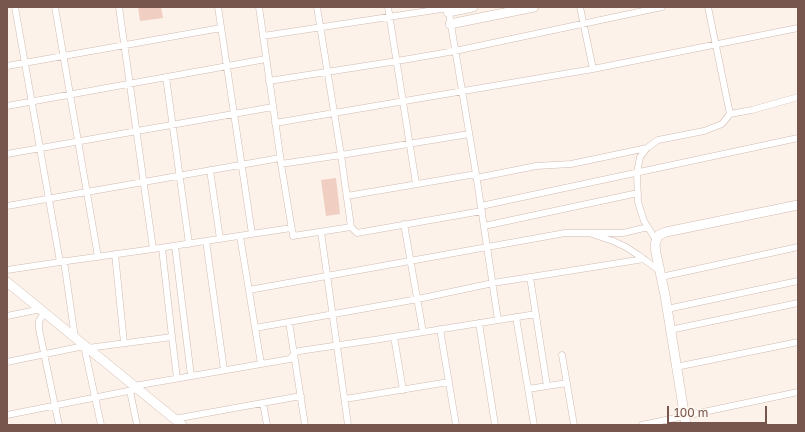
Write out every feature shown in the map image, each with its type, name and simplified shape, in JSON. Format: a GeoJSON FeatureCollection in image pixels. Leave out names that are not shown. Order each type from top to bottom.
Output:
{"type":"FeatureCollection","features":[{"type":"Feature","properties":{"kind":"street"},"geometry":{"type":"LineString","coordinates":[[15,7],[75,338]]}},
{"type":"Feature","properties":{"kind":"street"},"geometry":{"type":"LineString","coordinates":[[55,7],[98,257]]}},
{"type":"Feature","properties":{"kind":"street"},"geometry":{"type":"LineString","coordinates":[[119,7],[153,249]]}},
{"type":"Feature","properties":{"kind":"street"},"geometry":{"type":"LineString","coordinates":[[218,7],[252,234]]}},
{"type":"Feature","properties":{"kind":"street"},"geometry":{"type":"LineString","coordinates":[[259,7],[275,123],[293,236],[351,227]]}},
{"type":"Feature","properties":{"kind":"street"},"geometry":{"type":"LineString","coordinates":[[317,7],[351,227],[356,233],[481,208],[798,138]]}},
{"type":"Feature","properties":{"kind":"street"},"geometry":{"type":"LineString","coordinates":[[388,7],[416,184]]}},
{"type":"Feature","properties":{"kind":"street"},"geometry":{"type":"LineString","coordinates":[[263,36],[390,17],[473,7]]}},
{"type":"Feature","properties":{"kind":"street"},"geometry":{"type":"LineString","coordinates":[[450,24],[534,7]]}},
{"type":"Feature","properties":{"kind":"street"},"geometry":{"type":"LineString","coordinates":[[580,7],[593,69]]}},
{"type":"Feature","properties":{"kind":"street"},"geometry":{"type":"LineString","coordinates":[[269,81],[454,51],[662,7]]}},
{"type":"Feature","properties":{"kind":"street"},"geometry":{"type":"LineString","coordinates":[[708,7],[730,114]]}},
{"type":"Feature","properties":{"kind":"street"},"geometry":{"type":"LineString","coordinates":[[448,9],[498,320]]}},
{"type":"Feature","properties":{"kind":"street"},"geometry":{"type":"LineString","coordinates":[[7,66],[221,28]]}},
{"type":"Feature","properties":{"kind":"street"},"geometry":{"type":"LineString","coordinates":[[275,123],[593,69],[798,28]]}},
{"type":"Feature","properties":{"kind":"street"},"geometry":{"type":"LineString","coordinates":[[7,106],[266,59]]}},
{"type":"Feature","properties":{"kind":"street"},"geometry":{"type":"LineString","coordinates":[[166,77],[189,244]]}},
{"type":"Feature","properties":{"kind":"street"},"geometry":{"type":"LineString","coordinates":[[656,240],[644,221],[638,202],[637,173],[640,157],[647,148],[658,140],[704,131],[722,124],[730,114],[752,110],[798,97]]}},
{"type":"Feature","properties":{"kind":"street"},"geometry":{"type":"LineString","coordinates":[[7,154],[273,107]]}},
{"type":"Feature","properties":{"kind":"street"},"geometry":{"type":"LineString","coordinates":[[7,206],[241,165],[341,155],[469,134]]}},
{"type":"Feature","properties":{"kind":"street"},"geometry":{"type":"LineString","coordinates":[[347,196],[536,166],[571,164],[647,148]]}},
{"type":"Feature","properties":{"kind":"street"},"geometry":{"type":"LineString","coordinates":[[210,170],[220,239]]}},
{"type":"Feature","properties":{"kind":"street"},"geometry":{"type":"LineString","coordinates":[[484,226],[638,193]]}},
{"type":"Feature","properties":{"kind":"street"},"geometry":{"type":"LineString","coordinates":[[685,421],[661,274],[656,253],[656,240],[660,235],[666,232],[798,205]]}},
{"type":"Feature","properties":{"kind":"street"},"geometry":{"type":"LineString","coordinates":[[404,224],[424,332]]}},
{"type":"Feature","properties":{"kind":"street"},"geometry":{"type":"LineString","coordinates":[[249,290],[566,233],[623,233],[648,227]]}},
{"type":"Feature","properties":{"kind":"street"},"geometry":{"type":"LineString","coordinates":[[7,270],[291,228]]}},
{"type":"Feature","properties":{"kind":"street"},"geometry":{"type":"LineString","coordinates":[[321,232],[348,425]]}},
{"type":"Feature","properties":{"kind":"street"},"geometry":{"type":"LineString","coordinates":[[586,233],[620,244],[638,254],[661,274]]}},
{"type":"Feature","properties":{"kind":"street"},"geometry":{"type":"LineString","coordinates":[[240,236],[261,364]]}},
{"type":"Feature","properties":{"kind":"street"},"geometry":{"type":"LineString","coordinates":[[206,241],[224,370]]}},
{"type":"Feature","properties":{"kind":"street"},"geometry":{"type":"LineString","coordinates":[[175,246],[192,376]]}},
{"type":"Feature","properties":{"kind":"street"},"geometry":{"type":"LineString","coordinates":[[162,248],[178,378]]}},
{"type":"Feature","properties":{"kind":"street"},"geometry":{"type":"LineString","coordinates":[[661,274],[798,248]]}},
{"type":"Feature","properties":{"kind":"street"},"geometry":{"type":"LineString","coordinates":[[115,254],[124,344]]}},
{"type":"Feature","properties":{"kind":"street"},"geometry":{"type":"LineString","coordinates":[[255,328],[418,299],[492,283],[644,259]]}},
{"type":"Feature","properties":{"kind":"street"},"geometry":{"type":"LineString","coordinates":[[530,277],[547,386]]}},
{"type":"Feature","properties":{"kind":"street"},"geometry":{"type":"LineString","coordinates":[[667,309],[798,281]]}},
{"type":"Feature","properties":{"kind":"street"},"geometry":{"type":"LineString","coordinates":[[7,282],[134,389],[182,425]]}},
{"type":"Feature","properties":{"kind":"street"},"geometry":{"type":"LineString","coordinates":[[670,330],[798,303]]}},
{"type":"Feature","properties":{"kind":"street"},"geometry":{"type":"LineString","coordinates":[[7,316],[43,311]]}},
{"type":"Feature","properties":{"kind":"street"},"geometry":{"type":"LineString","coordinates":[[43,311],[39,321],[39,329],[59,425]]}},
{"type":"Feature","properties":{"kind":"street"},"geometry":{"type":"LineString","coordinates":[[7,415],[95,398],[178,378],[290,359],[299,350],[394,337],[536,314]]}},
{"type":"Feature","properties":{"kind":"street"},"geometry":{"type":"LineString","coordinates":[[516,317],[534,425]]}},
{"type":"Feature","properties":{"kind":"street"},"geometry":{"type":"LineString","coordinates":[[289,322],[305,425]]}},
{"type":"Feature","properties":{"kind":"street"},"geometry":{"type":"LineString","coordinates":[[479,323],[495,425]]}},
{"type":"Feature","properties":{"kind":"street"},"geometry":{"type":"LineString","coordinates":[[440,329],[456,425]]}},
{"type":"Feature","properties":{"kind":"street"},"geometry":{"type":"LineString","coordinates":[[7,362],[86,347],[124,344],[172,337]]}},
{"type":"Feature","properties":{"kind":"street"},"geometry":{"type":"LineString","coordinates":[[394,337],[403,390]]}},
{"type":"Feature","properties":{"kind":"street"},"geometry":{"type":"LineString","coordinates":[[676,367],[798,342]]}},
{"type":"Feature","properties":{"kind":"street"},"geometry":{"type":"LineString","coordinates":[[86,347],[101,425]]}},
{"type":"Feature","properties":{"kind":"street"},"geometry":{"type":"LineString","coordinates":[[562,355],[574,425]]}},
{"type":"Feature","properties":{"kind":"street"},"geometry":{"type":"LineString","coordinates":[[345,399],[449,382]]}},
{"type":"Feature","properties":{"kind":"street"},"geometry":{"type":"LineString","coordinates":[[528,389],[567,383]]}},
{"type":"Feature","properties":{"kind":"street"},"geometry":{"type":"LineString","coordinates":[[134,389],[137,425]]}},
{"type":"Feature","properties":{"kind":"street"},"geometry":{"type":"LineString","coordinates":[[642,425],[685,421],[798,392]]}},
{"type":"Feature","properties":{"kind":"street"},"geometry":{"type":"LineString","coordinates":[[174,419],[301,396]]}},
{"type":"Feature","properties":{"kind":"street"},"geometry":{"type":"LineString","coordinates":[[263,403],[267,425]]}},
{"type":"Feature","properties":{"kind":"building"},"geometry":{"type":"Polygon","coordinates":[[[138,7],[161,7],[163,18],[140,21],[138,7]]]}},
{"type":"Feature","properties":{"kind":"building"},"geometry":{"type":"Polygon","coordinates":[[[336,178],[340,214],[326,216],[321,180],[336,178]]]}}]}
